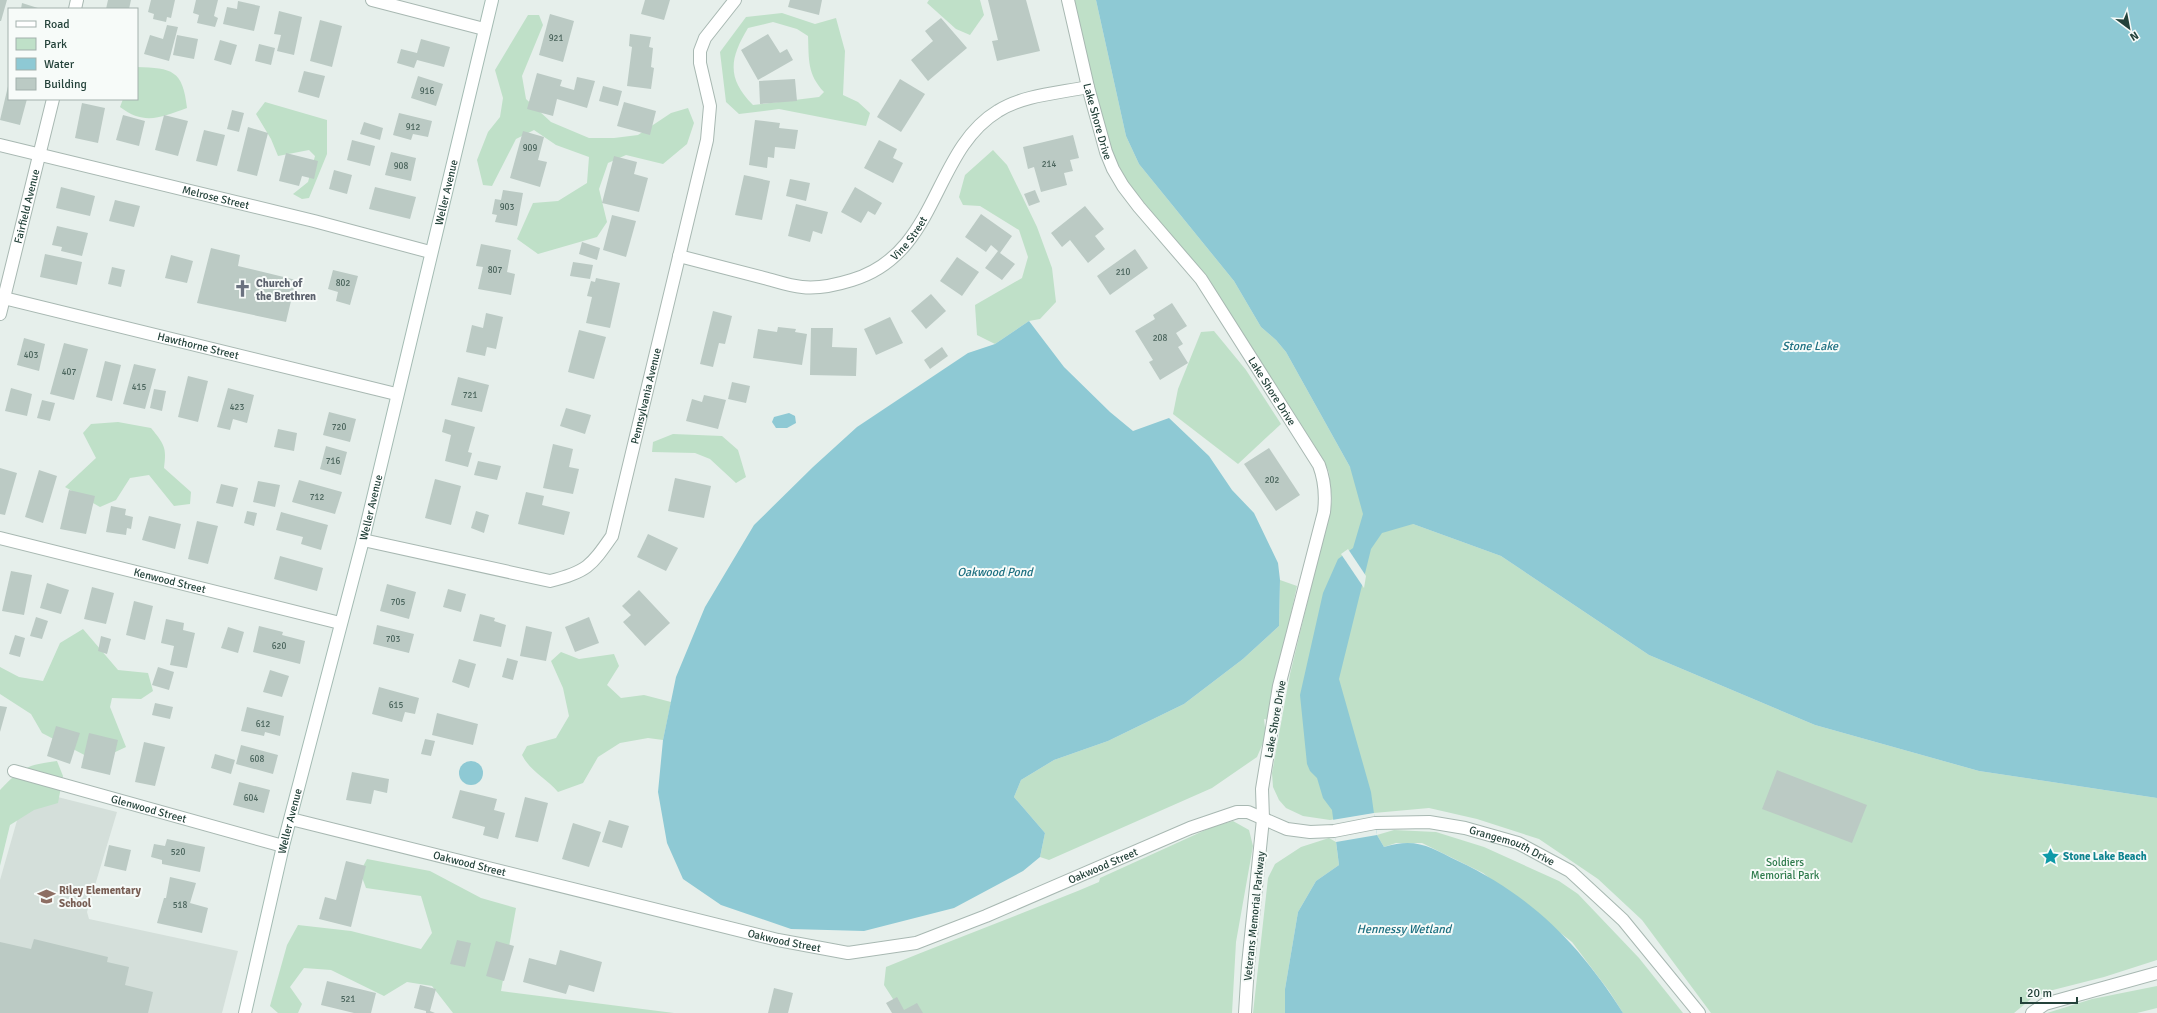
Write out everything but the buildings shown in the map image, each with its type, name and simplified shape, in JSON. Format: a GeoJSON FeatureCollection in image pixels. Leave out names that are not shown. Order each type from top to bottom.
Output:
{"type":"FeatureCollection","features":[{"type":"Feature","properties":{"kind":"street"},"geometry":{"type":"LineString","coordinates":[[372,0],[484,29]]}},
{"type":"Feature","properties":{"kind":"street","name":"Weller Avenue"},"geometry":{"type":"LineString","coordinates":[[245,1013],[283,846],[340,623],[363,540],[396,394],[492,0]]}},
{"type":"Feature","properties":{"kind":"street","name":"Pennsylvania Avenue"},"geometry":{"type":"LineString","coordinates":[[363,540],[550,581],[574,575],[594,562],[612,536],[707,140],[710,106],[700,63],[700,51],[706,38],[735,0]]}},
{"type":"Feature","properties":{"kind":"street","name":"Lake Shore Drive"},"geometry":{"type":"LineString","coordinates":[[1068,0],[1088,87],[1106,152],[1122,186],[1202,279],[1319,465],[1324,477],[1326,500],[1324,512],[1280,686],[1262,789],[1263,819]]}},
{"type":"Feature","properties":{"kind":"street","name":"Vine Street"},"geometry":{"type":"LineString","coordinates":[[679,256],[802,287],[835,285],[861,278],[880,268],[890,260],[913,236],[965,142],[977,127],[997,111],[1016,102],[1088,87]]}},
{"type":"Feature","properties":{"kind":"street","name":"Fairfield Avenue"},"geometry":{"type":"LineString","coordinates":[[0,314],[2,297],[40,155],[53,100]]}},
{"type":"Feature","properties":{"kind":"street","name":"Melrose Street"},"geometry":{"type":"LineString","coordinates":[[0,145],[430,252]]}},
{"type":"Feature","properties":{"kind":"street","name":"Hawthorne Street"},"geometry":{"type":"LineString","coordinates":[[2,297],[396,394]]}},
{"type":"Feature","properties":{"kind":"street","name":"Kenwood Street"},"geometry":{"type":"LineString","coordinates":[[0,538],[340,623]]}},
{"type":"Feature","properties":{"kind":"street","name":"Glenwood Street"},"geometry":{"type":"LineString","coordinates":[[14,771],[283,846]]}},
{"type":"Feature","properties":{"kind":"street","name":"Oakwood Street"},"geometry":{"type":"LineString","coordinates":[[291,819],[778,940],[848,953],[916,944],[986,916],[1176,834],[1237,812],[1248,812],[1263,819]]}},
{"type":"Feature","properties":{"kind":"street","name":"Grangemouth Drive"},"geometry":{"type":"LineString","coordinates":[[1263,819],[1287,829],[1310,832],[1334,831],[1375,823],[1429,822],[1465,828],[1518,843],[1570,870],[1623,920],[1699,1013]]}},
{"type":"Feature","properties":{"kind":"street","name":"Veterans Memorial Parkway"},"geometry":{"type":"LineString","coordinates":[[1245,1013],[1248,965],[1263,819]]}},
{"type":"Feature","properties":{"kind":"street"},"geometry":{"type":"LineString","coordinates":[[2032,1013],[2045,1004],[2157,973]]}},
{"type":"Feature","properties":{"kind":"shaded area","name":"Riley Elementary School"},"geometry":{"type":"Polygon","coordinates":[[[26,789],[117,812],[87,912],[89,919],[238,951],[222,1013],[0,1013],[0,880],[26,789]]]}},
{"type":"Feature","properties":{"kind":"green space"},"geometry":{"type":"Polygon","coordinates":[[[929,0],[980,0],[984,15],[970,35],[956,29],[927,3],[929,0]]]}},
{"type":"Feature","properties":{"kind":"green space","name":"Soldiers Memorial Park"},"geometry":{"type":"Polygon","coordinates":[[[1073,0],[1096,0],[1126,136],[1139,164],[1234,281],[1261,327],[1276,340],[1286,352],[1350,467],[1413,524],[1501,556],[1649,655],[1815,725],[1979,771],[2157,798],[2157,960],[2104,977],[2045,992],[2031,999],[2014,1013],[1711,1013],[1642,920],[1598,879],[1539,839],[1477,819],[1429,808],[1374,813],[1330,820],[1303,816],[1286,808],[1279,800],[1273,787],[1272,773],[1290,674],[1332,501],[1329,472],[1323,459],[1210,282],[1125,180],[1115,160],[1099,115],[1073,0]]]}},
{"type":"Feature","properties":{"kind":"green space"},"geometry":{"type":"Polygon","coordinates":[[[782,13],[815,24],[836,18],[845,51],[843,95],[858,102],[870,113],[866,126],[779,109],[739,114],[726,102],[720,52],[746,17],[782,13]],[[773,22],[748,28],[737,49],[734,68],[738,86],[753,105],[819,97],[824,92],[814,79],[810,66],[808,36],[797,29],[773,22]]]}},
{"type":"Feature","properties":{"kind":"green space"},"geometry":{"type":"Polygon","coordinates":[[[528,15],[539,15],[543,25],[522,76],[526,99],[551,122],[589,138],[614,138],[638,135],[671,113],[688,108],[694,123],[687,144],[663,164],[626,155],[608,163],[599,189],[607,222],[597,237],[538,254],[517,239],[533,203],[558,201],[587,183],[589,157],[556,145],[534,130],[516,139],[492,186],[483,185],[477,160],[488,132],[500,117],[503,98],[495,70],[528,15]]]}},
{"type":"Feature","properties":{"kind":"green space"},"geometry":{"type":"Polygon","coordinates":[[[138,67],[149,67],[167,70],[179,79],[185,95],[187,108],[161,117],[145,118],[129,113],[120,107],[123,100],[138,100],[138,67]]]}},
{"type":"Feature","properties":{"kind":"green space"},"geometry":{"type":"Polygon","coordinates":[[[265,102],[327,120],[327,154],[309,198],[302,199],[293,194],[308,182],[315,156],[309,150],[278,156],[271,139],[256,114],[265,102]]]}},
{"type":"Feature","properties":{"kind":"green space"},"geometry":{"type":"Polygon","coordinates":[[[993,150],[1007,165],[1037,227],[1052,268],[1056,302],[1040,319],[1029,321],[995,344],[977,335],[975,305],[1022,278],[1028,257],[1019,230],[980,206],[963,205],[959,197],[965,175],[993,150]]]}},
{"type":"Feature","properties":{"kind":"green space"},"geometry":{"type":"Polygon","coordinates":[[[1214,331],[1246,370],[1281,424],[1238,464],[1173,414],[1178,389],[1201,332],[1214,331]]]}},
{"type":"Feature","properties":{"kind":"green space"},"geometry":{"type":"Polygon","coordinates":[[[118,422],[151,428],[164,446],[164,468],[191,492],[190,504],[174,506],[149,475],[130,478],[116,500],[100,507],[65,487],[96,458],[83,433],[91,424],[118,422]]]}},
{"type":"Feature","properties":{"kind":"green space"},"geometry":{"type":"Polygon","coordinates":[[[673,434],[722,436],[738,450],[746,477],[736,483],[710,459],[695,453],[652,452],[653,442],[673,434]]]}},
{"type":"Feature","properties":{"kind":"green space"},"geometry":{"type":"Polygon","coordinates":[[[1280,580],[1297,586],[1269,720],[1264,719],[1266,736],[1257,757],[1212,788],[1049,860],[1040,857],[1045,833],[1014,797],[1021,780],[1054,760],[1108,741],[1184,704],[1243,659],[1279,626],[1280,580]]]}},
{"type":"Feature","properties":{"kind":"green space"},"geometry":{"type":"Polygon","coordinates":[[[83,629],[118,670],[148,673],[153,691],[141,699],[112,698],[110,707],[126,747],[96,761],[42,733],[31,714],[0,694],[0,667],[19,677],[43,681],[60,643],[83,629]]]}},
{"type":"Feature","properties":{"kind":"green space"},"geometry":{"type":"Polygon","coordinates":[[[561,652],[579,659],[614,654],[619,666],[607,685],[621,698],[644,695],[671,702],[663,740],[648,738],[620,743],[598,757],[583,783],[558,792],[529,766],[522,755],[527,746],[556,738],[569,716],[563,688],[551,661],[561,652]]]}},
{"type":"Feature","properties":{"kind":"green space"},"geometry":{"type":"Polygon","coordinates":[[[57,761],[63,776],[58,803],[34,810],[10,825],[0,866],[0,790],[19,772],[31,766],[57,761]]]}},
{"type":"Feature","properties":{"kind":"green space"},"geometry":{"type":"Polygon","coordinates":[[[1233,821],[1249,830],[1253,846],[1236,942],[1232,1013],[902,1013],[884,985],[886,967],[1099,882],[1100,878],[1212,827],[1233,821]]]}},
{"type":"Feature","properties":{"kind":"green space"},"geometry":{"type":"Polygon","coordinates":[[[1394,830],[1436,832],[1484,847],[1559,881],[1578,894],[1639,958],[1683,1013],[1623,1013],[1609,991],[1572,942],[1483,873],[1422,843],[1396,843],[1384,847],[1377,835],[1394,830]]]}},
{"type":"Feature","properties":{"kind":"green space"},"geometry":{"type":"Polygon","coordinates":[[[1329,838],[1336,842],[1339,865],[1316,881],[1298,912],[1285,989],[1285,1013],[1253,1013],[1268,878],[1275,864],[1301,847],[1329,838]]]}},
{"type":"Feature","properties":{"kind":"green space"},"geometry":{"type":"Polygon","coordinates":[[[367,859],[430,871],[481,898],[516,908],[501,991],[674,1013],[453,1013],[432,986],[407,982],[384,996],[331,970],[304,968],[290,987],[302,1004],[298,1013],[278,1013],[270,1006],[287,945],[298,925],[351,931],[421,949],[432,933],[421,896],[366,888],[360,872],[367,859]]]}},
{"type":"Feature","properties":{"kind":"green space"},"geometry":{"type":"Polygon","coordinates":[[[2157,986],[2157,1008],[2137,1013],[2047,1013],[2092,999],[2157,986]]]}},
{"type":"Feature","properties":{"kind":"water","name":"Stone Lake"},"geometry":{"type":"Polygon","coordinates":[[[1096,0],[2157,0],[2157,798],[1979,771],[1815,725],[1649,655],[1501,556],[1413,524],[1382,533],[1371,549],[1339,679],[1371,792],[1377,835],[1384,847],[1395,844],[1414,843],[1431,848],[1485,875],[1509,890],[1552,925],[1571,944],[1607,988],[1623,1013],[1285,1013],[1285,989],[1298,912],[1316,881],[1339,865],[1332,810],[1323,798],[1317,778],[1310,771],[1307,764],[1300,695],[1323,593],[1338,559],[1353,548],[1363,514],[1350,467],[1286,352],[1276,340],[1261,327],[1234,281],[1139,164],[1126,136],[1096,0]]]}},
{"type":"Feature","properties":{"kind":"water","name":"Oakwood Pond"},"geometry":{"type":"Polygon","coordinates":[[[1029,321],[1064,367],[1110,412],[1133,431],[1169,418],[1209,456],[1232,490],[1254,513],[1278,563],[1280,580],[1279,626],[1243,659],[1184,704],[1108,741],[1054,760],[1021,780],[1014,797],[1045,833],[1040,857],[1023,871],[954,908],[864,931],[791,929],[721,905],[683,879],[667,843],[658,792],[663,740],[676,677],[705,607],[754,525],[813,467],[857,427],[968,353],[995,344],[1029,321]]]}},
{"type":"Feature","properties":{"kind":"water"},"geometry":{"type":"Polygon","coordinates":[[[789,413],[795,416],[796,423],[787,428],[776,428],[772,422],[774,417],[789,413]]]}},
{"type":"Feature","properties":{"kind":"water"},"geometry":{"type":"Polygon","coordinates":[[[471,761],[479,765],[483,773],[479,781],[471,785],[463,781],[459,773],[463,765],[471,761]]]}},
{"type":"Feature","properties":{"kind":"pier"},"geometry":{"type":"Polygon","coordinates":[[[1348,549],[1366,576],[1364,588],[1341,554],[1348,549]]]}},
{"type":"Feature","properties":{"kind":"pier"},"geometry":{"type":"Polygon","coordinates":[[[1374,813],[1377,835],[1336,842],[1332,820],[1374,813]]]}},
{"type":"Feature","properties":{"kind":"place","name":"Church of the Brethren"},"geometry":{"type":"Point","coordinates":[243,289]}},
{"type":"Feature","properties":{"kind":"place","name":"Stone Lake Beach"},"geometry":{"type":"Point","coordinates":[2050,856]}},
{"type":"Feature","properties":{"kind":"place","name":"Riley Elementary School"},"geometry":{"type":"Point","coordinates":[46,896]}},
{"type":"Feature","properties":{"kind":"water label","name":"Hennessy Wetland"},"geometry":{"type":"Point","coordinates":[1404,929]}}]}
